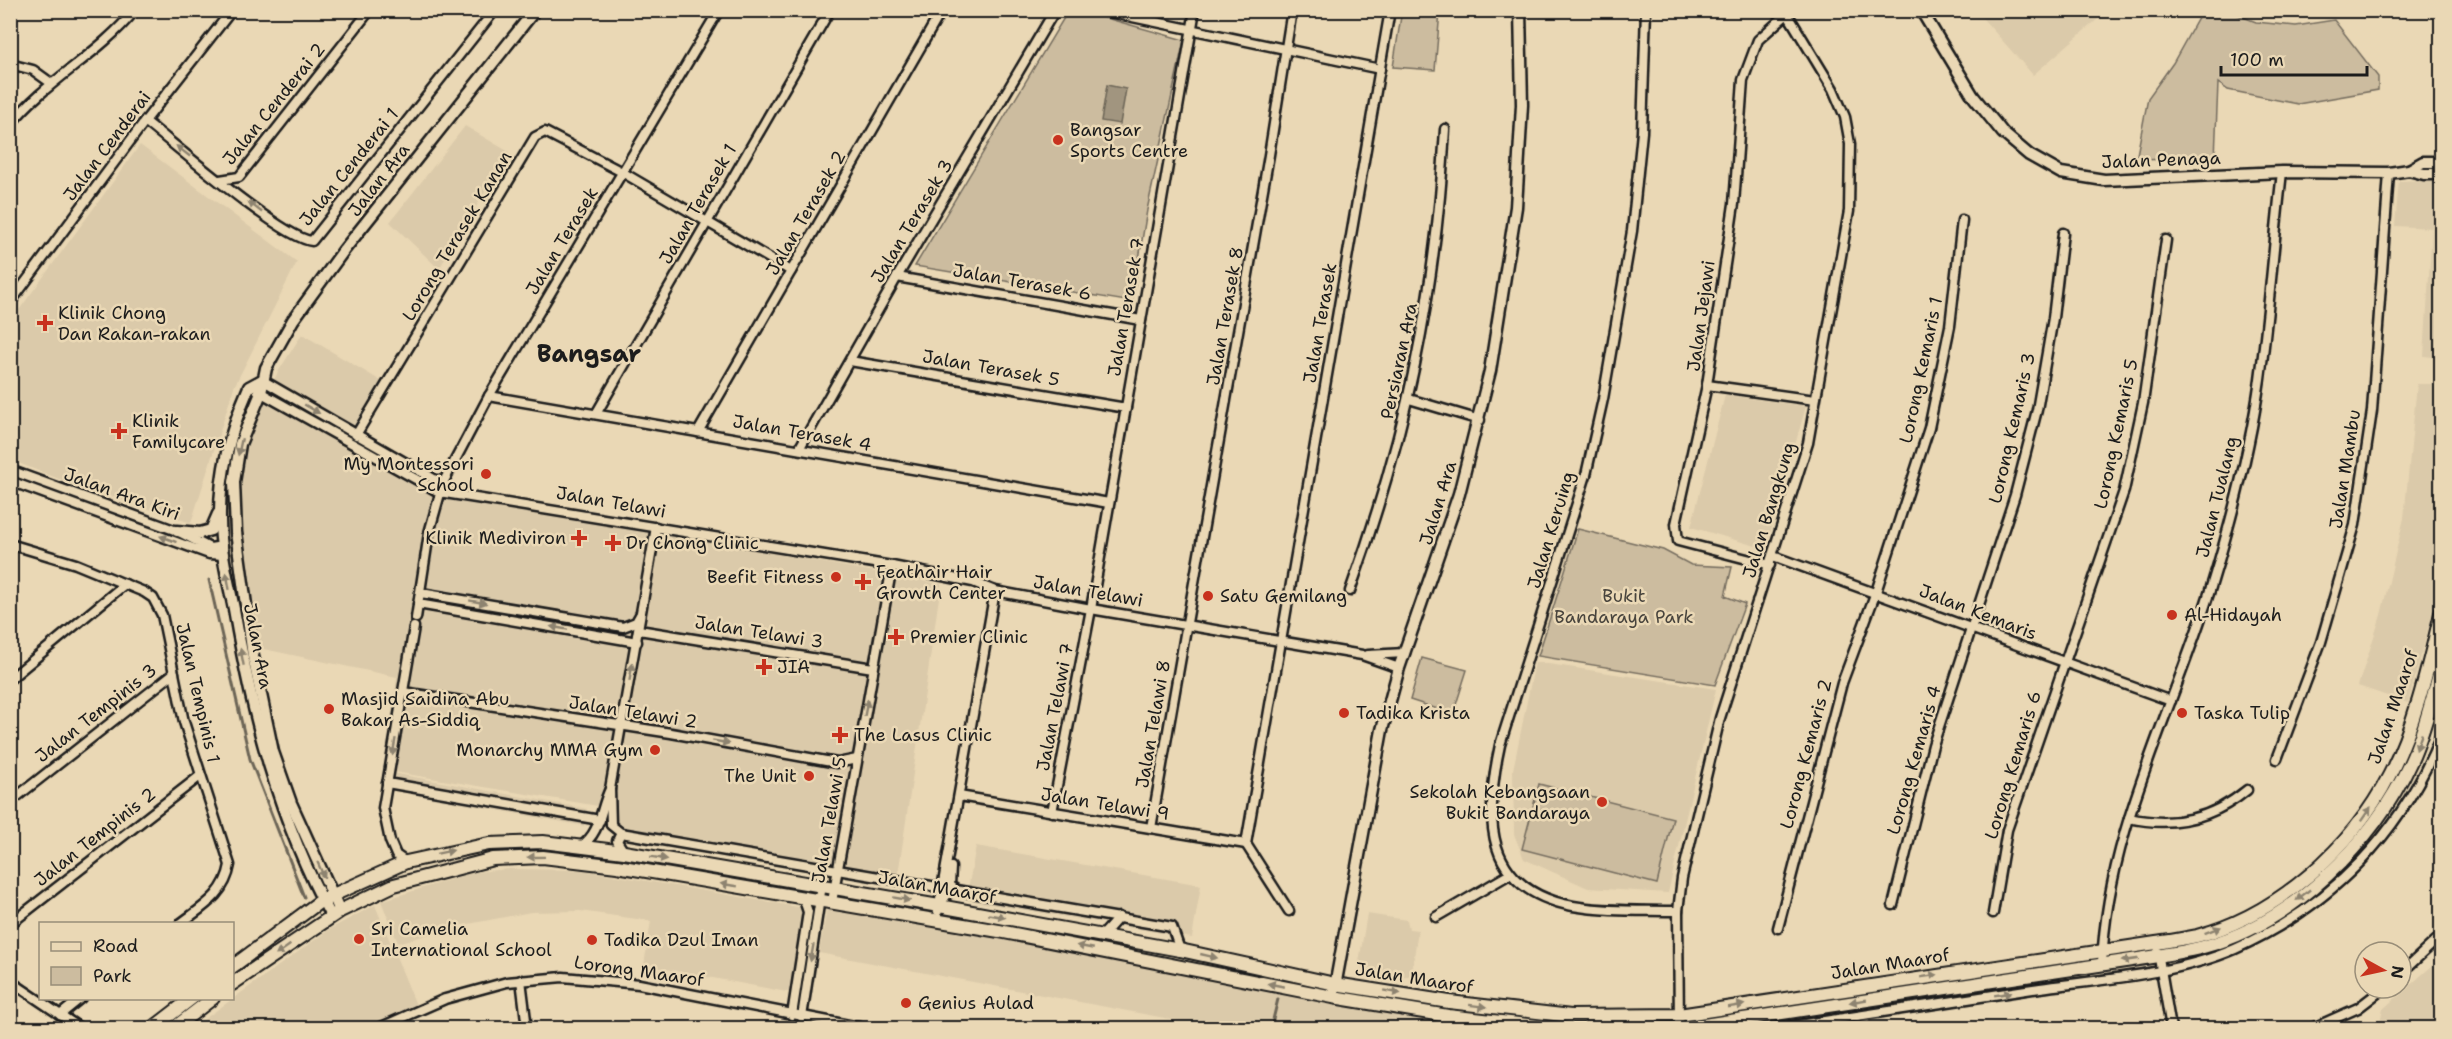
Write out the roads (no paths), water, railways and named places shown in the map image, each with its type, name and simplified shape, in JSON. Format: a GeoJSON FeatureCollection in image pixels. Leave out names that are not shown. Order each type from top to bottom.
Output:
{"type":"FeatureCollection","features":[{"type":"Feature","properties":{"kind":"main road","name":"Jalan Maarof"},"geometry":{"type":"LineString","coordinates":[[234,966],[327,898],[406,862],[489,844],[543,842],[624,852],[828,886],[1180,950],[1334,990],[1570,1016],[1678,1015],[2103,949],[2156,943],[2198,936],[2264,907],[2314,872],[2361,820],[2377,798],[2399,754],[2432,650],[2442,609]]}},
{"type":"Feature","properties":{"kind":"main road","name":"Jalan Maarof"},"geometry":{"type":"LineString","coordinates":[[1684,1029],[2158,956],[2204,947],[2238,934],[2300,898],[2330,872],[2372,827],[2402,779],[2420,739],[2442,666]]}},
{"type":"Feature","properties":{"kind":"main road","name":"Jalan Maarof"},"geometry":{"type":"LineString","coordinates":[[234,983],[335,913],[394,885],[493,859],[543,857],[584,861],[803,897],[1334,990],[1504,1026],[1556,1029]]}},
{"type":"Feature","properties":{"kind":"main road"},"geometry":{"type":"LineString","coordinates":[[153,1029],[191,1000]]}},
{"type":"Feature","properties":{"kind":"main road"},"geometry":{"type":"LineString","coordinates":[[174,1029],[212,1000]]}},
{"type":"Feature","properties":{"kind":"street"},"geometry":{"type":"LineString","coordinates":[[10,125],[25,106],[96,48],[135,10]]}},
{"type":"Feature","properties":{"kind":"street","name":"Jalan Cenderai"},"geometry":{"type":"LineString","coordinates":[[10,303],[145,121],[232,10]]}},
{"type":"Feature","properties":{"kind":"street","name":"Jalan Cenderai 2"},"geometry":{"type":"LineString","coordinates":[[220,180],[239,177],[370,10]]}},
{"type":"Feature","properties":{"kind":"street","name":"Jalan Cenderai 1"},"geometry":{"type":"LineString","coordinates":[[145,121],[271,220],[303,240],[312,241],[495,10]]}},
{"type":"Feature","properties":{"kind":"street","name":"Jalan Ara"},"geometry":{"type":"LineString","coordinates":[[327,898],[273,752],[252,656],[235,518],[234,482],[240,444],[261,393],[262,380],[293,320],[327,272],[535,10]]}},
{"type":"Feature","properties":{"kind":"street","name":"Jalan Terasek"},"geometry":{"type":"LineString","coordinates":[[416,618],[441,488],[489,396],[719,10]]}},
{"type":"Feature","properties":{"kind":"street","name":"Jalan Terasek 1"},"geometry":{"type":"LineString","coordinates":[[596,414],[830,10]]}},
{"type":"Feature","properties":{"kind":"street","name":"Jalan Terasek 2"},"geometry":{"type":"LineString","coordinates":[[698,432],[942,10]]}},
{"type":"Feature","properties":{"kind":"street","name":"Jalan Terasek 3"},"geometry":{"type":"LineString","coordinates":[[799,449],[897,277],[1055,10]]}},
{"type":"Feature","properties":{"kind":"street"},"geometry":{"type":"LineString","coordinates":[[1100,10],[1380,69]]}},
{"type":"Feature","properties":{"kind":"street","name":"Jalan Terasek 7"},"geometry":{"type":"LineString","coordinates":[[1091,609],[1195,10]]}},
{"type":"Feature","properties":{"kind":"street","name":"Jalan Terasek 8"},"geometry":{"type":"LineString","coordinates":[[1187,626],[1292,10]]}},
{"type":"Feature","properties":{"kind":"street","name":"Jalan Terasek"},"geometry":{"type":"LineString","coordinates":[[1281,641],[1390,10]]}},
{"type":"Feature","properties":{"kind":"street","name":"Jalan Ara"},"geometry":{"type":"LineString","coordinates":[[1334,990],[1374,766],[1399,668],[1459,494],[1480,420],[1504,294],[1516,207],[1522,105],[1520,10]]}},
{"type":"Feature","properties":{"kind":"street","name":"Jalan Keruing"},"geometry":{"type":"LineString","coordinates":[[1647,10],[1642,132],[1632,231],[1603,399],[1586,475],[1500,744],[1492,780],[1490,818],[1496,849],[1510,874],[1524,888],[1549,900],[1575,906],[1678,911]]}},
{"type":"Feature","properties":{"kind":"street","name":"Jalan Penaga"},"geometry":{"type":"LineString","coordinates":[[1921,10],[1973,96],[2003,132],[2029,155],[2061,173],[2104,180],[2282,172],[2389,173],[2409,170],[2423,162],[2442,162]]}},
{"type":"Feature","properties":{"kind":"street","name":"Jalan Jejawi"},"geometry":{"type":"LineString","coordinates":[[1770,566],[1678,541],[1676,524],[1707,385],[1734,204],[1743,80],[1758,40],[1786,12]]}},
{"type":"Feature","properties":{"kind":"street","name":"Jalan Bangkung"},"geometry":{"type":"LineString","coordinates":[[1679,1029],[1678,911],[1682,878],[1720,718],[1808,443],[1849,211],[1850,144],[1845,117],[1833,89],[1786,12]]}},
{"type":"Feature","properties":{"kind":"street"},"geometry":{"type":"LineString","coordinates":[[10,64],[33,70],[51,83]]}},
{"type":"Feature","properties":{"kind":"street","name":"Persiaran Ara"},"geometry":{"type":"LineString","coordinates":[[1350,591],[1386,485],[1409,399],[1434,265],[1445,129]]}},
{"type":"Feature","properties":{"kind":"street","name":"Lorong Terasek Kanan"},"geometry":{"type":"LineString","coordinates":[[356,435],[536,137],[545,132],[622,172]]}},
{"type":"Feature","properties":{"kind":"street","name":"Jalan Penaga"},"geometry":{"type":"LineString","coordinates":[[2409,170],[2424,174],[2442,174]]}},
{"type":"Feature","properties":{"kind":"street"},"geometry":{"type":"LineString","coordinates":[[622,172],[791,271]]}},
{"type":"Feature","properties":{"kind":"street","name":"Jalan Tualang"},"geometry":{"type":"LineString","coordinates":[[2102,964],[2109,891],[2129,818],[2211,588],[2238,490],[2259,381],[2282,172]]}},
{"type":"Feature","properties":{"kind":"street","name":"Jalan Mambu"},"geometry":{"type":"LineString","coordinates":[[2277,759],[2321,642],[2355,525],[2372,411],[2389,173]]}},
{"type":"Feature","properties":{"kind":"street","name":"Lorong Kemaris 1"},"geometry":{"type":"LineString","coordinates":[[1876,591],[1929,428],[1950,326],[1962,220]]}},
{"type":"Feature","properties":{"kind":"street","name":"Lorong Kemaris 3"},"geometry":{"type":"LineString","coordinates":[[1972,627],[2015,495],[2037,410],[2053,318],[2063,233]]}},
{"type":"Feature","properties":{"kind":"street","name":"Lorong Kemaris 5"},"geometry":{"type":"LineString","coordinates":[[2063,663],[2124,491],[2143,403],[2166,240]]}},
{"type":"Feature","properties":{"kind":"street","name":"Jalan Terasek 6"},"geometry":{"type":"LineString","coordinates":[[897,277],[1141,320]]}},
{"type":"Feature","properties":{"kind":"street","name":"Jalan Terasek 5"},"geometry":{"type":"LineString","coordinates":[[850,361],[1125,408]]}},
{"type":"Feature","properties":{"kind":"street"},"geometry":{"type":"LineString","coordinates":[[249,387],[262,380]]}},
{"type":"Feature","properties":{"kind":"street","name":"Jalan Telawi"},"geometry":{"type":"LineString","coordinates":[[262,380],[441,488]]}},
{"type":"Feature","properties":{"kind":"street"},"geometry":{"type":"LineString","coordinates":[[1707,385],[1815,400]]}},
{"type":"Feature","properties":{"kind":"street","name":"Jalan Ara"},"geometry":{"type":"LineString","coordinates":[[249,387],[230,441],[221,505],[223,550],[242,657],[265,755],[283,807],[335,913]]}},
{"type":"Feature","properties":{"kind":"street","name":"Jalan Telawi"},"geometry":{"type":"LineString","coordinates":[[249,387],[455,494],[892,566],[973,582],[995,591],[1362,655],[1399,668]]}},
{"type":"Feature","properties":{"kind":"street","name":"Jalan Terasek 4"},"geometry":{"type":"LineString","coordinates":[[489,396],[1109,503]]}},
{"type":"Feature","properties":{"kind":"street"},"geometry":{"type":"LineString","coordinates":[[1409,399],[1480,420]]}},
{"type":"Feature","properties":{"kind":"street","name":"Jalan Ara Kiri"},"geometry":{"type":"LineString","coordinates":[[10,470],[177,531],[210,548],[223,550]]}},
{"type":"Feature","properties":{"kind":"street","name":"Jalan Ara Kiri"},"geometry":{"type":"LineString","coordinates":[[10,481],[209,554],[223,550]]}},
{"type":"Feature","properties":{"kind":"street"},"geometry":{"type":"LineString","coordinates":[[177,531],[200,533],[211,530],[221,505]]}},
{"type":"Feature","properties":{"kind":"street"},"geometry":{"type":"LineString","coordinates":[[581,846],[594,834],[610,789],[656,527]]}},
{"type":"Feature","properties":{"kind":"street"},"geometry":{"type":"LineString","coordinates":[[10,552],[14,545]]}},
{"type":"Feature","properties":{"kind":"street","name":"Jalan Tempinis 1"},"geometry":{"type":"LineString","coordinates":[[14,545],[76,564],[144,592],[158,606],[162,615],[184,722],[230,865],[228,879],[220,892],[182,922]]}},
{"type":"Feature","properties":{"kind":"street"},"geometry":{"type":"LineString","coordinates":[[223,550],[234,563],[243,587]]}},
{"type":"Feature","properties":{"kind":"street","name":"Jalan Kemaris"},"geometry":{"type":"LineString","coordinates":[[1773,556],[1876,591],[2063,663],[2171,700]]}},
{"type":"Feature","properties":{"kind":"street","name":"Jalan Telawi 5"},"geometry":{"type":"LineString","coordinates":[[802,1017],[828,886],[837,868],[892,566]]}},
{"type":"Feature","properties":{"kind":"street"},"geometry":{"type":"LineString","coordinates":[[10,679],[125,584]]}},
{"type":"Feature","properties":{"kind":"street"},"geometry":{"type":"LineString","coordinates":[[937,921],[995,591]]}},
{"type":"Feature","properties":{"kind":"street","name":"Lorong Kemaris 2"},"geometry":{"type":"LineString","coordinates":[[1778,928],[1842,683],[1876,591]]}},
{"type":"Feature","properties":{"kind":"street"},"geometry":{"type":"LineString","coordinates":[[420,593],[623,627],[636,622],[642,612]]}},
{"type":"Feature","properties":{"kind":"street"},"geometry":{"type":"LineString","coordinates":[[418,604],[637,642]]}},
{"type":"Feature","properties":{"kind":"street","name":"Jalan Telawi 7"},"geometry":{"type":"LineString","coordinates":[[1052,812],[1091,609]]}},
{"type":"Feature","properties":{"kind":"street","name":"Jalan Telawi 8"},"geometry":{"type":"LineString","coordinates":[[1151,828],[1187,626]]}},
{"type":"Feature","properties":{"kind":"street"},"geometry":{"type":"LineString","coordinates":[[406,862],[396,855],[385,824],[383,808],[414,627]]}},
{"type":"Feature","properties":{"kind":"street","name":"Lorong Kemaris 4"},"geometry":{"type":"LineString","coordinates":[[1893,904],[1933,745],[1972,627]]}},
{"type":"Feature","properties":{"kind":"street","name":"Jalan Telawi 3"},"geometry":{"type":"LineString","coordinates":[[639,630],[873,668]]}},
{"type":"Feature","properties":{"kind":"street"},"geometry":{"type":"LineString","coordinates":[[1281,641],[1246,844],[1289,911]]}},
{"type":"Feature","properties":{"kind":"street","name":"Jalan Telawi"},"geometry":{"type":"LineString","coordinates":[[1362,655],[1405,653]]}},
{"type":"Feature","properties":{"kind":"street","name":"Lorong Kemaris 6"},"geometry":{"type":"LineString","coordinates":[[1993,913],[2007,830],[2063,663]]}},
{"type":"Feature","properties":{"kind":"street","name":"Jalan Tempinis 3"},"geometry":{"type":"LineString","coordinates":[[10,802],[174,673]]}},
{"type":"Feature","properties":{"kind":"street","name":"Jalan Telawi 2"},"geometry":{"type":"LineString","coordinates":[[403,692],[837,763],[857,759]]}},
{"type":"Feature","properties":{"kind":"street"},"geometry":{"type":"LineString","coordinates":[[1779,1029],[2161,970],[2233,950],[2278,926],[2362,864],[2393,825],[2427,771],[2442,732]]}},
{"type":"Feature","properties":{"kind":"street","name":"Jalan Tempinis 2"},"geometry":{"type":"LineString","coordinates":[[10,924],[200,776]]}},
{"type":"Feature","properties":{"kind":"street"},"geometry":{"type":"LineString","coordinates":[[387,783],[600,820]]}},
{"type":"Feature","properties":{"kind":"street"},"geometry":{"type":"LineString","coordinates":[[610,789],[611,825],[621,833],[617,846],[624,852]]}},
{"type":"Feature","properties":{"kind":"street"},"geometry":{"type":"LineString","coordinates":[[2129,818],[2157,823],[2185,821],[2224,807],[2247,790]]}},
{"type":"Feature","properties":{"kind":"street","name":"Jalan Telawi 9"},"geometry":{"type":"LineString","coordinates":[[959,796],[1246,844]]}},
{"type":"Feature","properties":{"kind":"street","name":"Jalan Maarof"},"geometry":{"type":"LineString","coordinates":[[621,833],[837,868],[943,888]]}},
{"type":"Feature","properties":{"kind":"street"},"geometry":{"type":"LineString","coordinates":[[949,851],[950,885],[956,890]]}},
{"type":"Feature","properties":{"kind":"street"},"geometry":{"type":"LineString","coordinates":[[1436,917],[1510,874]]}},
{"type":"Feature","properties":{"kind":"street"},"geometry":{"type":"LineString","coordinates":[[939,906],[949,892],[956,890],[1119,917],[1172,927],[1180,950]]}},
{"type":"Feature","properties":{"kind":"street"},"geometry":{"type":"LineString","coordinates":[[792,1015],[808,912],[803,897]]}},
{"type":"Feature","properties":{"kind":"street"},"geometry":{"type":"LineString","coordinates":[[1102,936],[1119,917]]}},
{"type":"Feature","properties":{"kind":"street"},"geometry":{"type":"LineString","coordinates":[[2413,962],[2442,935]]}},
{"type":"Feature","properties":{"kind":"street"},"geometry":{"type":"LineString","coordinates":[[2156,943],[2171,1029]]}},
{"type":"Feature","properties":{"kind":"street","name":"Lorong Maarof"},"geometry":{"type":"LineString","coordinates":[[379,1029],[445,999],[522,980],[564,977],[609,980],[864,1029]]}},
{"type":"Feature","properties":{"kind":"street"},"geometry":{"type":"LineString","coordinates":[[522,980],[526,1029]]}},
{"type":"Feature","properties":{"kind":"street"},"geometry":{"type":"LineString","coordinates":[[10,981],[80,1029]]}},
{"type":"Feature","properties":{"kind":"street"},"geometry":{"type":"LineString","coordinates":[[60,1015],[80,1000]]}},
{"type":"Feature","properties":{"kind":"street"},"geometry":{"type":"LineString","coordinates":[[2313,1029],[2358,1008],[2368,1000]]}},
{"type":"Feature","properties":{"kind":"street"},"geometry":{"type":"LineString","coordinates":[[1504,1026],[1508,1010]]}},
{"type":"Feature","properties":{"kind":"waterway"},"geometry":{"type":"LineString","coordinates":[[209,580],[250,759],[304,897]]}},
{"type":"Feature","properties":{"kind":"waterway"},"geometry":{"type":"LineString","coordinates":[[1271,1028],[1278,999]]}},
{"type":"Feature","properties":{"kind":"place","name":"Bangsar Sports Centre"},"geometry":{"type":"Point","coordinates":[1058,140]}},
{"type":"Feature","properties":{"kind":"place","name":"Klinik Chong Dan Rakan-rakan"},"geometry":{"type":"Point","coordinates":[45,323]}},
{"type":"Feature","properties":{"kind":"place","name":"Klinik Familycare"},"geometry":{"type":"Point","coordinates":[119,431]}},
{"type":"Feature","properties":{"kind":"place","name":"My Montessori School"},"geometry":{"type":"Point","coordinates":[486,474]}},
{"type":"Feature","properties":{"kind":"place","name":"Klinik Mediviron"},"geometry":{"type":"Point","coordinates":[579,538]}},
{"type":"Feature","properties":{"kind":"place","name":"Dr Chong Clinic"},"geometry":{"type":"Point","coordinates":[613,543]}},
{"type":"Feature","properties":{"kind":"place","name":"Beefit Fitness"},"geometry":{"type":"Point","coordinates":[836,577]}},
{"type":"Feature","properties":{"kind":"place","name":"Feathair Hair Growth Center"},"geometry":{"type":"Point","coordinates":[863,582]}},
{"type":"Feature","properties":{"kind":"place","name":"Satu Gemilang"},"geometry":{"type":"Point","coordinates":[1208,596]}},
{"type":"Feature","properties":{"kind":"place","name":"Al-Hidayah"},"geometry":{"type":"Point","coordinates":[2172,615]}},
{"type":"Feature","properties":{"kind":"place","name":"Premier Clinic"},"geometry":{"type":"Point","coordinates":[896,637]}},
{"type":"Feature","properties":{"kind":"place","name":"JIA"},"geometry":{"type":"Point","coordinates":[764,667]}},
{"type":"Feature","properties":{"kind":"place","name":"Masjid Saidina Abu Bakar As-Siddiq"},"geometry":{"type":"Point","coordinates":[329,709]}},
{"type":"Feature","properties":{"kind":"place","name":"Tadika Krista"},"geometry":{"type":"Point","coordinates":[1344,713]}},
{"type":"Feature","properties":{"kind":"place","name":"Taska Tulip"},"geometry":{"type":"Point","coordinates":[2182,713]}},
{"type":"Feature","properties":{"kind":"place","name":"The Lasus Clinic"},"geometry":{"type":"Point","coordinates":[840,735]}},
{"type":"Feature","properties":{"kind":"place","name":"Monarchy MMA Gym"},"geometry":{"type":"Point","coordinates":[655,750]}},
{"type":"Feature","properties":{"kind":"place","name":"The Unit"},"geometry":{"type":"Point","coordinates":[809,776]}},
{"type":"Feature","properties":{"kind":"place","name":"Sekolah Kebangsaan Bukit Bandaraya"},"geometry":{"type":"Point","coordinates":[1602,802]}},
{"type":"Feature","properties":{"kind":"place","name":"Sri Camelia International School"},"geometry":{"type":"Point","coordinates":[359,939]}},
{"type":"Feature","properties":{"kind":"place","name":"Tadika Dzul Iman"},"geometry":{"type":"Point","coordinates":[592,940]}},
{"type":"Feature","properties":{"kind":"place","name":"Genius Aulad"},"geometry":{"type":"Point","coordinates":[906,1003]}},
{"type":"Feature","properties":{"kind":"district","name":"Bangsar"},"geometry":{"type":"Point","coordinates":[589,354]}},
{"type":"Feature","properties":{"kind":"park label","name":"Bukit Bandaraya Park"},"geometry":{"type":"Point","coordinates":[1624,606]}}]}
